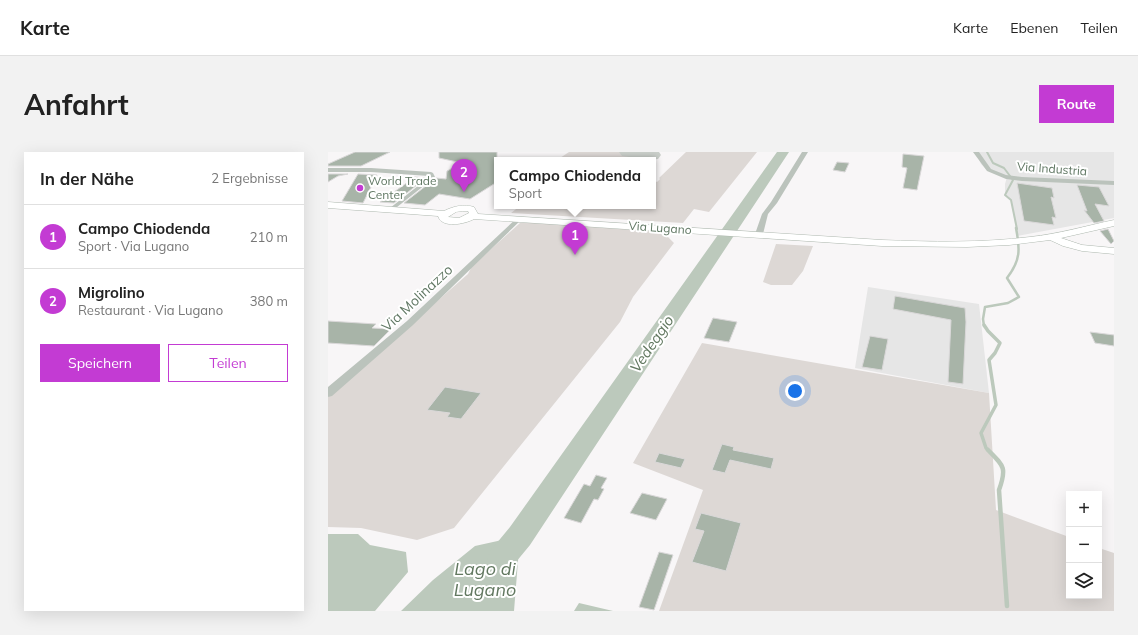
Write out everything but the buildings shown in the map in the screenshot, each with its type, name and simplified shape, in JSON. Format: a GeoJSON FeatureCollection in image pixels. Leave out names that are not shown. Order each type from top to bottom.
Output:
{"type":"FeatureCollection","features":[{"type":"Feature","properties":{"kind":"main road"},"geometry":{"type":"LineString","coordinates":[[328,205],[392,210]]}},
{"type":"Feature","properties":{"kind":"main road","name":"Via Lugano"},"geometry":{"type":"LineString","coordinates":[[392,210],[445,214],[443,216],[445,220],[454,222],[464,220],[472,216],[520,218],[924,245],[1010,241],[1051,237],[1114,223]]}},
{"type":"Feature","properties":{"kind":"main road"},"geometry":{"type":"LineString","coordinates":[[1051,237],[1065,245],[1079,249],[1114,251]]}},
{"type":"Feature","properties":{"kind":"street"},"geometry":{"type":"LineString","coordinates":[[755,234],[765,214],[774,203],[805,152]]}},
{"type":"Feature","properties":{"kind":"street","name":"Via Industria"},"geometry":{"type":"LineString","coordinates":[[976,152],[986,169],[1007,177],[1017,179],[1114,183]]}},
{"type":"Feature","properties":{"kind":"street"},"geometry":{"type":"LineString","coordinates":[[328,170],[372,170],[431,174],[432,177],[430,179],[392,210]]}},
{"type":"Feature","properties":{"kind":"street","name":"Via Molinazzo"},"geometry":{"type":"LineString","coordinates":[[328,393],[410,323],[520,218]]}},
{"type":"Feature","properties":{"kind":"shaded area"},"geometry":{"type":"Polygon","coordinates":[[[569,152],[655,152],[649,157],[562,157],[569,152]]]}},
{"type":"Feature","properties":{"kind":"shaded area"},"geometry":{"type":"Polygon","coordinates":[[[686,152],[757,152],[709,212],[694,209],[683,223],[511,213],[516,209],[656,209],[656,182],[660,179],[659,178],[686,152]]]}},
{"type":"Feature","properties":{"kind":"shaded area"},"geometry":{"type":"Polygon","coordinates":[[[976,152],[1114,152],[1114,218],[1017,236],[1011,200],[1005,195],[1005,184],[1007,177],[986,169],[981,164],[976,152]]]}},
{"type":"Feature","properties":{"kind":"shaded area"},"geometry":{"type":"Polygon","coordinates":[[[528,222],[663,232],[674,243],[633,297],[620,322],[454,528],[417,540],[361,528],[328,527],[328,397],[468,274],[472,266],[520,223],[528,222]]]}},
{"type":"Feature","properties":{"kind":"shaded area"},"geometry":{"type":"Polygon","coordinates":[[[776,244],[813,246],[803,271],[792,285],[771,285],[763,282],[776,244]]]}},
{"type":"Feature","properties":{"kind":"shaded area"},"geometry":{"type":"Polygon","coordinates":[[[868,287],[979,304],[989,393],[855,368],[868,287]]]}},
{"type":"Feature","properties":{"kind":"shaded area"},"geometry":{"type":"Polygon","coordinates":[[[702,343],[989,393],[996,510],[1066,536],[1066,599],[1102,599],[1102,549],[1114,553],[1114,611],[659,611],[703,490],[633,463],[702,343]]]}},
{"type":"Feature","properties":{"kind":"water"},"geometry":{"type":"Polygon","coordinates":[[[328,534],[358,534],[370,545],[406,552],[408,572],[375,611],[328,611],[328,534]]]}},
{"type":"Feature","properties":{"kind":"water","name":"Lago di Lugano"},"geometry":{"type":"Polygon","coordinates":[[[520,536],[514,611],[401,611],[433,580],[475,546],[520,536]]]}},
{"type":"Feature","properties":{"kind":"water"},"geometry":{"type":"Polygon","coordinates":[[[579,603],[613,611],[574,611],[579,603]]]}},
{"type":"Feature","properties":{"kind":"waterway","name":"Vedeggio"},"geometry":{"type":"LineString","coordinates":[[501,559],[520,536],[783,152]]}},
{"type":"Feature","properties":{"kind":"waterway"},"geometry":{"type":"LineString","coordinates":[[987,152],[993,163],[1004,168],[1013,180],[1005,195],[1011,200],[1017,229]]}},
{"type":"Feature","properties":{"kind":"waterway"},"geometry":{"type":"LineString","coordinates":[[984,326],[983,319],[985,307],[1008,303],[1019,297],[1007,278],[1012,272],[1017,260],[1019,248],[1016,228]]}},
{"type":"Feature","properties":{"kind":"waterway"},"geometry":{"type":"LineString","coordinates":[[984,325],[1000,343],[995,353],[989,360],[996,405],[981,433],[986,448],[1001,464],[1003,472],[999,490],[1007,606]]}},
{"type":"Feature","properties":{"kind":"taxiway"},"geometry":{"type":"LineString","coordinates":[[628,152],[652,155]]}},
{"type":"Feature","properties":{"kind":"place","name":"World Trade Center"},"geometry":{"type":"Point","coordinates":[360,188]}},
{"type":"Feature","properties":{"kind":"place","name":"Migrolino"},"geometry":{"type":"Point","coordinates":[464,192]}},
{"type":"Feature","properties":{"kind":"place","name":"Campo Chiodenda"},"geometry":{"type":"Point","coordinates":[575,255]}}]}
